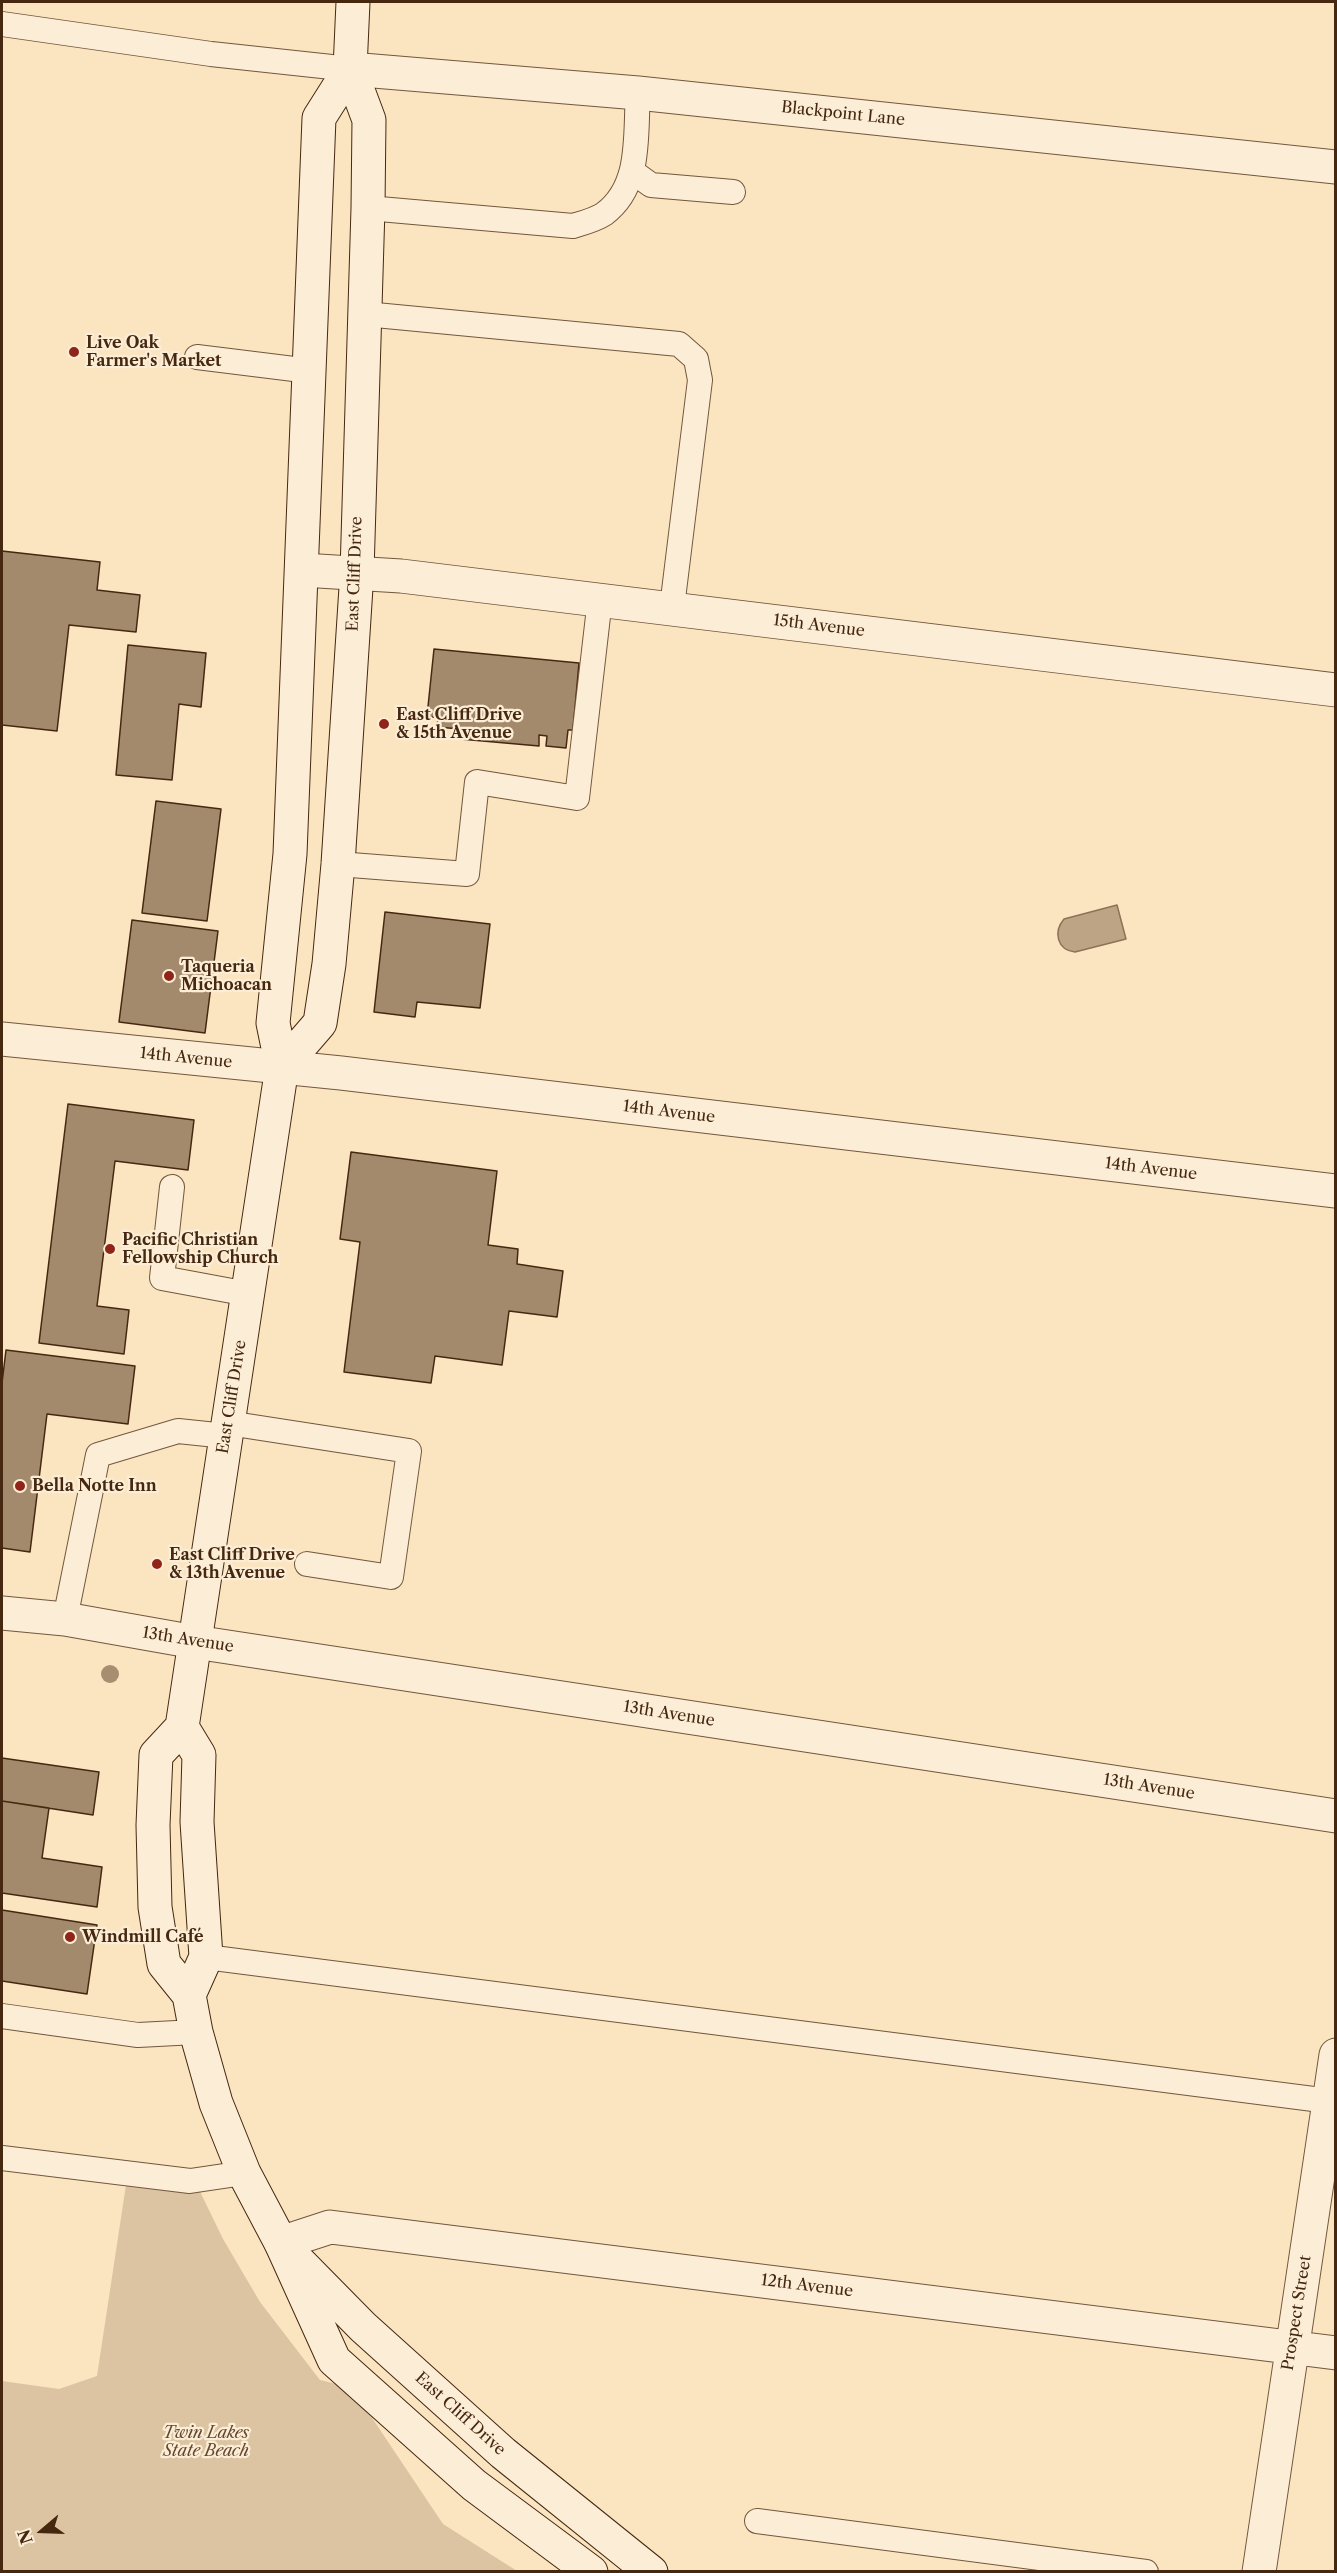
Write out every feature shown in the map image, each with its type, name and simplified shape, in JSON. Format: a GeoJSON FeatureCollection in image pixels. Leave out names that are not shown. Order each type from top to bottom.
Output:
{"type":"FeatureCollection","features":[{"type":"Feature","properties":{"kind":"street","name":"East Cliff Drive"},"geometry":{"type":"LineString","coordinates":[[282,1067],[320,1023],[329,964],[338,864],[357,572],[368,208],[369,120],[350,69],[353,2]]}},
{"type":"Feature","properties":{"kind":"street","name":"East Cliff Drive"},"geometry":{"type":"LineString","coordinates":[[350,69],[319,118],[290,854],[273,1023],[282,1067],[182,1727],[156,1755],[153,1825],[155,1906],[165,1964],[189,1995],[196,2032],[216,2103],[244,2173],[281,2243],[334,2360],[474,2485],[591,2571]]}},
{"type":"Feature","properties":{"kind":"street","name":"Blackpoint Lane"},"geometry":{"type":"LineString","coordinates":[[350,69],[638,93],[1335,167]]}},
{"type":"Feature","properties":{"kind":"street","name":"15th Avenue"},"geometry":{"type":"LineString","coordinates":[[302,570],[357,572],[600,599],[1335,690]]}},
{"type":"Feature","properties":{"kind":"street","name":"14th Avenue"},"geometry":{"type":"LineString","coordinates":[[2,1039],[282,1067],[1335,1191]]}},
{"type":"Feature","properties":{"kind":"street","name":"13th Avenue"},"geometry":{"type":"LineString","coordinates":[[2,1613],[65,1619],[195,1642],[1335,1816]]}},
{"type":"Feature","properties":{"kind":"street"},"geometry":{"type":"LineString","coordinates":[[182,1727],[200,1755],[197,1822],[206,1957],[189,1995]]}},
{"type":"Feature","properties":{"kind":"street","name":"Prospect Street"},"geometry":{"type":"LineString","coordinates":[[1259,2571],[1335,2055]]}},
{"type":"Feature","properties":{"kind":"street","name":"12th Avenue"},"geometry":{"type":"LineString","coordinates":[[281,2243],[330,2227],[1335,2353]]}},
{"type":"Feature","properties":{"kind":"street","name":"East Cliff Drive"},"geometry":{"type":"LineString","coordinates":[[281,2243],[363,2327],[503,2453],[651,2571]]}},
{"type":"Feature","properties":{"kind":"lane"},"geometry":{"type":"LineString","coordinates":[[2,24],[212,54],[350,69]]}},
{"type":"Feature","properties":{"kind":"lane"},"geometry":{"type":"LineString","coordinates":[[368,208],[573,226],[603,214],[629,182],[638,93]]}},
{"type":"Feature","properties":{"kind":"lane"},"geometry":{"type":"LineString","coordinates":[[629,182],[733,192]]}},
{"type":"Feature","properties":{"kind":"lane"},"geometry":{"type":"LineString","coordinates":[[365,314],[679,344],[696,359],[700,380],[672,608]]}},
{"type":"Feature","properties":{"kind":"lane"},"geometry":{"type":"LineString","coordinates":[[197,357],[310,371]]}},
{"type":"Feature","properties":{"kind":"lane"},"geometry":{"type":"LineString","coordinates":[[338,864],[467,874],[477,782],[578,798],[600,599]]}},
{"type":"Feature","properties":{"kind":"lane"},"geometry":{"type":"LineString","coordinates":[[172,1187],[162,1278],[248,1294]]}},
{"type":"Feature","properties":{"kind":"lane"},"geometry":{"type":"LineString","coordinates":[[65,1619],[98,1455],[178,1431],[227,1430],[409,1451],[391,1577],[307,1564]]}},
{"type":"Feature","properties":{"kind":"lane"},"geometry":{"type":"LineString","coordinates":[[206,1957],[1329,2101]]}},
{"type":"Feature","properties":{"kind":"lane"},"geometry":{"type":"LineString","coordinates":[[2,2016],[138,2035],[196,2032]]}},
{"type":"Feature","properties":{"kind":"lane"},"geometry":{"type":"LineString","coordinates":[[2,2158],[190,2181],[244,2173]]}},
{"type":"Feature","properties":{"kind":"lane"},"geometry":{"type":"LineString","coordinates":[[757,2521],[1146,2571]]}},
{"type":"Feature","properties":{"kind":"green space","name":"Twin Lakes State Beach"},"geometry":{"type":"Polygon","coordinates":[[[129,2165],[192,2175],[223,2239],[260,2302],[320,2380],[352,2388],[443,2524],[517,2571],[2,2572],[2,2381],[59,2389],[97,2376],[129,2165]]]}},
{"type":"Feature","properties":{"kind":"shaded area"},"geometry":{"type":"Polygon","coordinates":[[[1117,905],[1126,939],[1075,952],[1064,948],[1058,935],[1064,919],[1117,905]]]}},
{"type":"Feature","properties":{"kind":"building"},"geometry":{"type":"Polygon","coordinates":[[[2,551],[100,562],[97,590],[140,595],[136,632],[69,625],[57,731],[2,725],[2,551]]]}},
{"type":"Feature","properties":{"kind":"building"},"geometry":{"type":"Polygon","coordinates":[[[128,645],[206,653],[201,707],[179,704],[172,780],[116,775],[128,645]]]}},
{"type":"Feature","properties":{"kind":"building"},"geometry":{"type":"Polygon","coordinates":[[[434,649],[579,663],[573,730],[568,730],[566,748],[546,746],[547,736],[539,735],[539,746],[460,739],[460,729],[437,727],[438,718],[427,716],[434,649]]]}},
{"type":"Feature","properties":{"kind":"building"},"geometry":{"type":"Polygon","coordinates":[[[156,801],[221,809],[207,921],[142,913],[156,801]]]}},
{"type":"Feature","properties":{"kind":"building"},"geometry":{"type":"Polygon","coordinates":[[[385,912],[490,924],[480,1008],[417,1002],[415,1017],[374,1012],[385,912]]]}},
{"type":"Feature","properties":{"kind":"building","name":"Taqueria Michoacan"},"geometry":{"type":"Polygon","coordinates":[[[132,920],[218,931],[205,1033],[119,1022],[132,920]]]}},
{"type":"Feature","properties":{"kind":"building"},"geometry":{"type":"Polygon","coordinates":[[[68,1104],[194,1120],[188,1170],[115,1161],[97,1306],[129,1310],[124,1354],[39,1343],[68,1104]]]}},
{"type":"Feature","properties":{"kind":"building"},"geometry":{"type":"Polygon","coordinates":[[[351,1152],[497,1171],[488,1245],[518,1249],[517,1264],[563,1271],[557,1317],[509,1311],[502,1365],[435,1356],[431,1383],[344,1372],[360,1242],[340,1239],[351,1152]]]}},
{"type":"Feature","properties":{"kind":"building","name":"Bella Notte Inn"},"geometry":{"type":"Polygon","coordinates":[[[6,1350],[135,1366],[128,1424],[47,1414],[30,1552],[2,1548],[2,1383],[6,1350]]]}},
{"type":"Feature","properties":{"kind":"building"},"geometry":{"type":"Polygon","coordinates":[[[2,1758],[99,1772],[93,1815],[2,1801],[2,1758]]]}},
{"type":"Feature","properties":{"kind":"building"},"geometry":{"type":"Polygon","coordinates":[[[2,1801],[49,1808],[42,1858],[102,1867],[97,1907],[2,1893],[2,1801]]]}},
{"type":"Feature","properties":{"kind":"building"},"geometry":{"type":"Polygon","coordinates":[[[2,1910],[97,1925],[87,1994],[2,1981],[2,1910]]]}},
{"type":"Feature","properties":{"kind":"place","name":"Live Oak Farmer's Market"},"geometry":{"type":"Point","coordinates":[74,352]}},
{"type":"Feature","properties":{"kind":"place","name":"East Cliff Drive & 15th Avenue"},"geometry":{"type":"Point","coordinates":[384,724]}},
{"type":"Feature","properties":{"kind":"place","name":"Taqueria Michoacan"},"geometry":{"type":"Point","coordinates":[169,976]}},
{"type":"Feature","properties":{"kind":"place","name":"Pacific Christian Fellowship Church"},"geometry":{"type":"Point","coordinates":[110,1249]}},
{"type":"Feature","properties":{"kind":"place","name":"Bella Notte Inn"},"geometry":{"type":"Point","coordinates":[20,1486]}},
{"type":"Feature","properties":{"kind":"place","name":"East Cliff Drive & 13th Avenue"},"geometry":{"type":"Point","coordinates":[157,1564]}},
{"type":"Feature","properties":{"kind":"place","name":"Windmill Café"},"geometry":{"type":"Point","coordinates":[70,1937]}}]}
